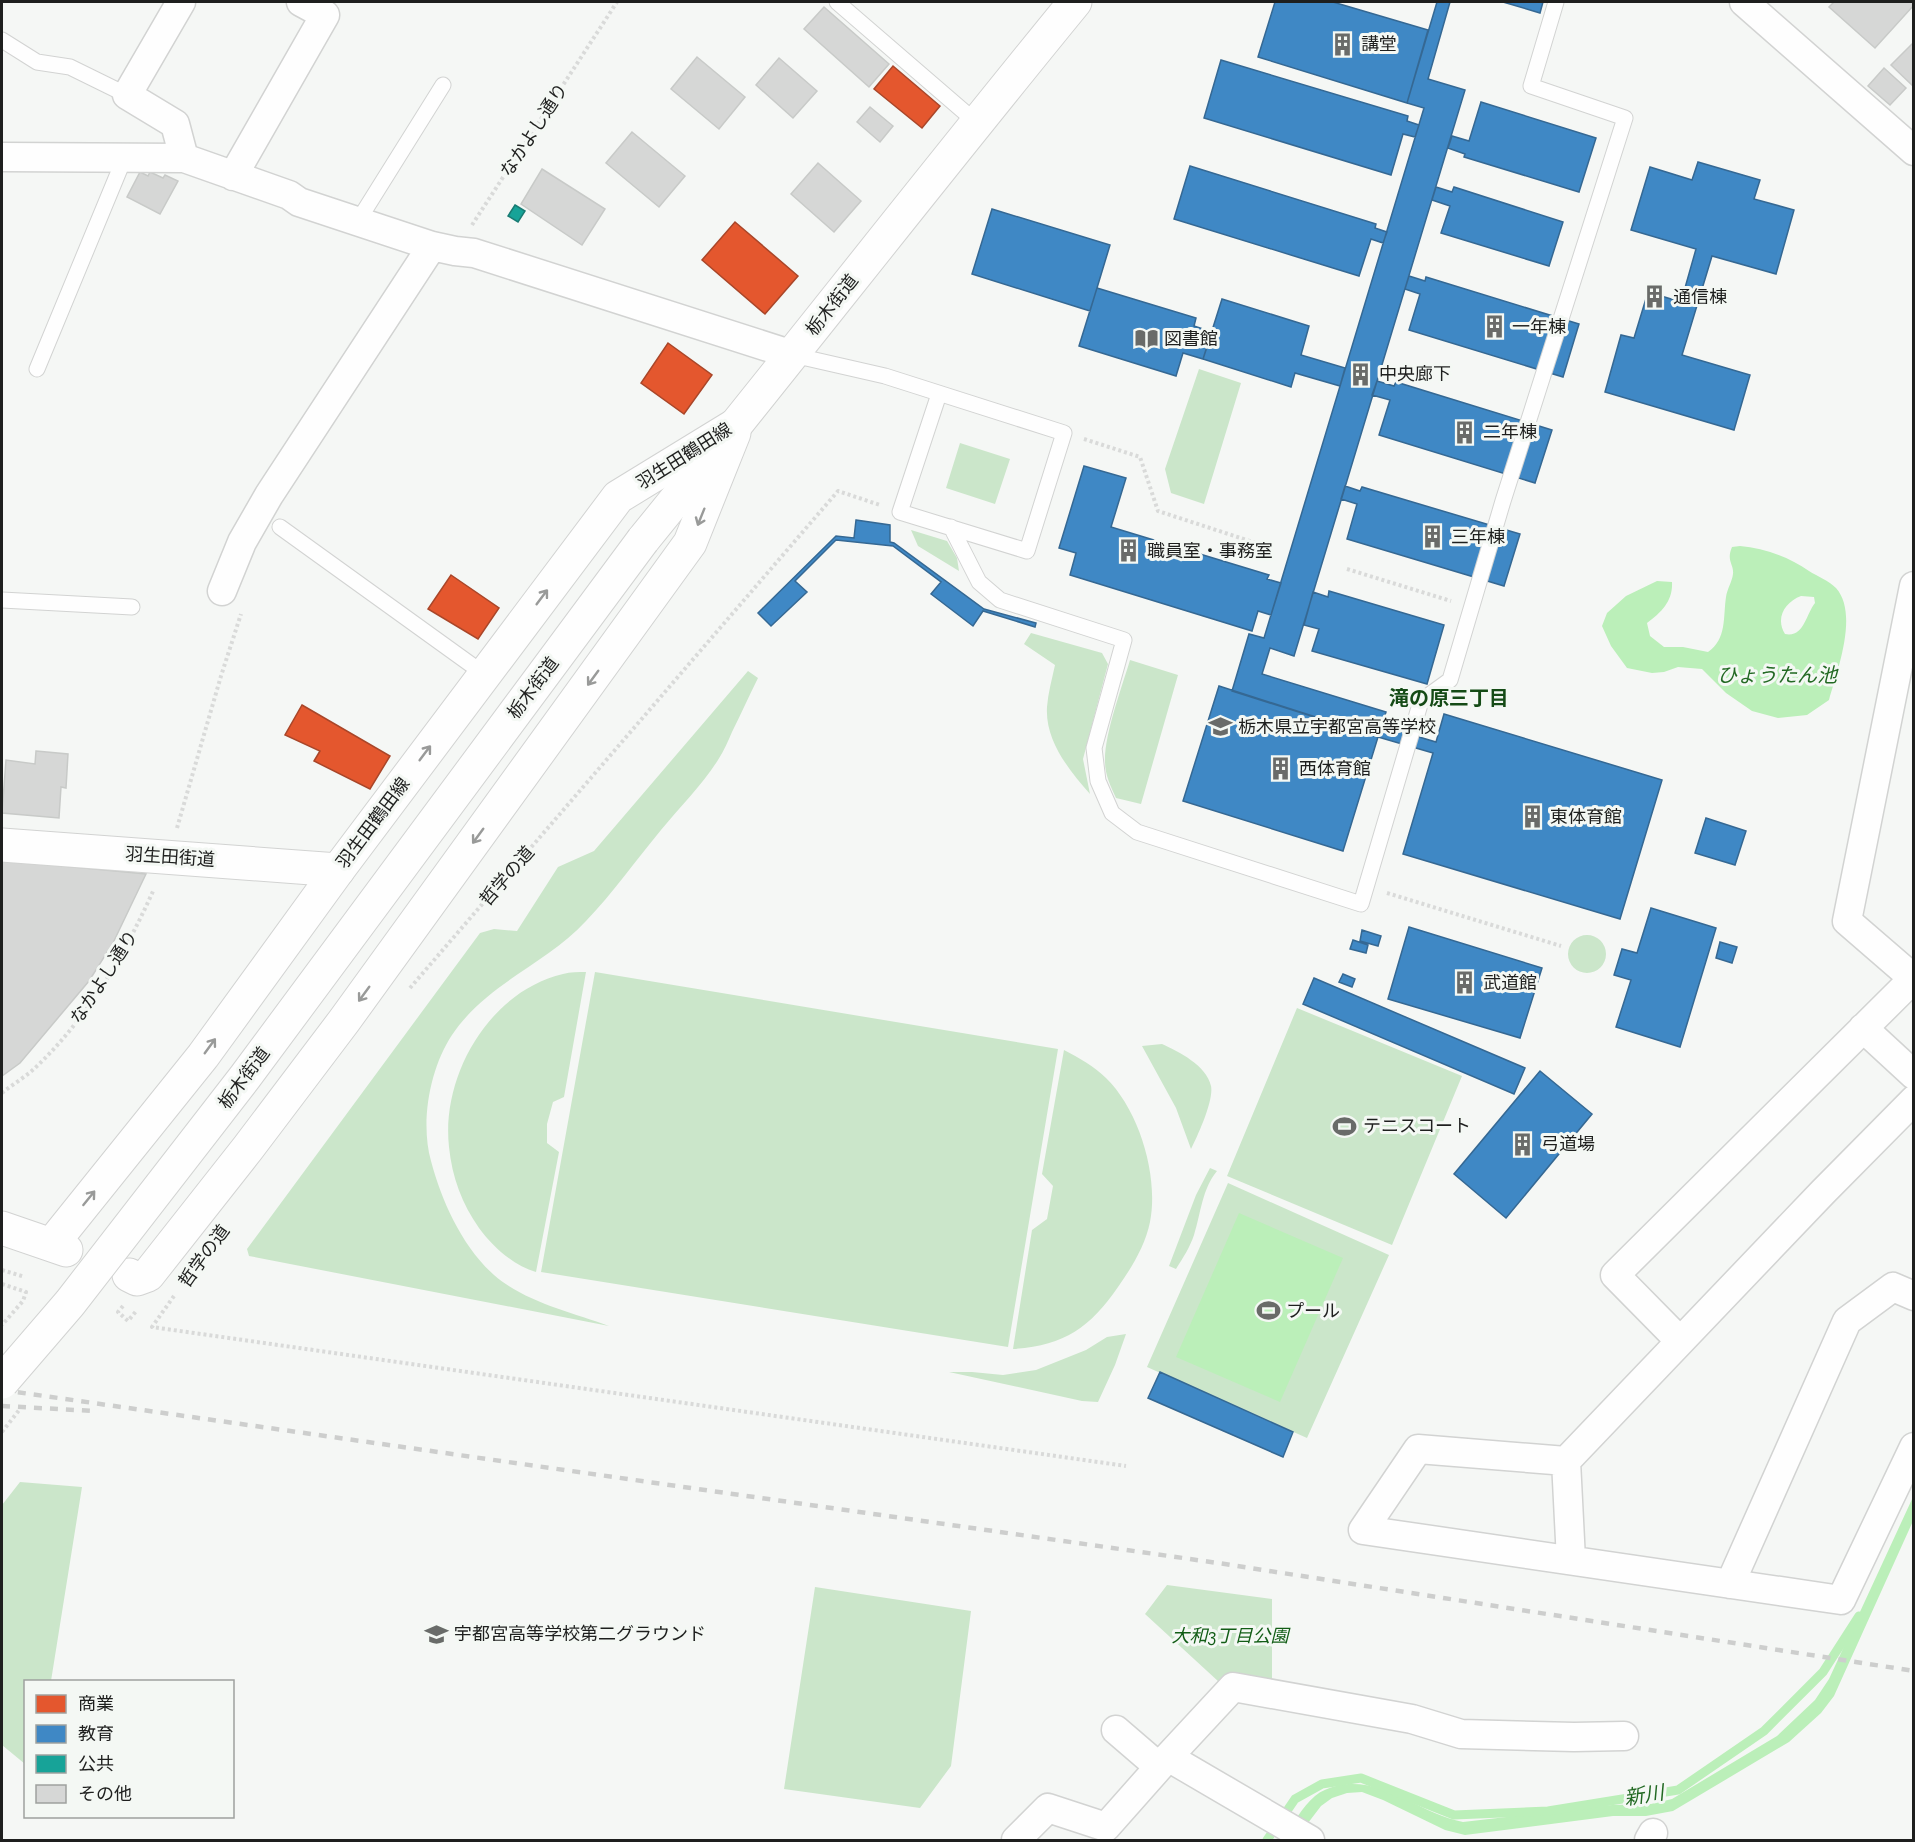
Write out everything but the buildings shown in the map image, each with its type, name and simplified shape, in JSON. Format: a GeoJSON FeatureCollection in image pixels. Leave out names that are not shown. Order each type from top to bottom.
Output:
{"type":"FeatureCollection","features":[{"type":"Feature","properties":{"kind":"main road","name":"栃木街道"},"geometry":{"type":"LineString","coordinates":[[2,1382],[70,1303],[245,1077],[643,540],[793,355],[976,122],[1075,2]]}},
{"type":"Feature","properties":{"kind":"main road","name":"羽生田鶴田線"},"geometry":{"type":"LineString","coordinates":[[2,1228],[59,1247],[618,497],[738,423]]}},
{"type":"Feature","properties":{"kind":"main road","name":"羽生田鶴田線"},"geometry":{"type":"LineString","coordinates":[[129,1275],[137,1279],[148,1275],[248,1148],[344,1021],[690,543],[738,423]]}},
{"type":"Feature","properties":{"kind":"main road","name":"羽生田街道"},"geometry":{"type":"LineString","coordinates":[[2,845],[338,870]]}},
{"type":"Feature","properties":{"kind":"street"},"geometry":{"type":"LineString","coordinates":[[181,2],[127,95],[174,124],[184,158]]}},
{"type":"Feature","properties":{"kind":"street"},"geometry":{"type":"LineString","coordinates":[[233,176],[325,15],[301,2]]}},
{"type":"Feature","properties":{"kind":"street"},"geometry":{"type":"LineString","coordinates":[[1744,2],[1914,151]]}},
{"type":"Feature","properties":{"kind":"street"},"geometry":{"type":"LineString","coordinates":[[2,157],[184,158],[289,195],[299,202],[443,248],[474,253],[793,355]]}},
{"type":"Feature","properties":{"kind":"street"},"geometry":{"type":"LineString","coordinates":[[222,591],[242,542],[269,495],[443,248]]}},
{"type":"Feature","properties":{"kind":"street"},"geometry":{"type":"LineString","coordinates":[[1680,1341],[1615,1275],[1913,979],[1847,921],[1914,586]]}},
{"type":"Feature","properties":{"kind":"street"},"geometry":{"type":"LineString","coordinates":[[1863,1028],[1914,1075]]}},
{"type":"Feature","properties":{"kind":"street"},"geometry":{"type":"LineString","coordinates":[[1571,1560],[1566,1461],[1914,1100]]}},
{"type":"Feature","properties":{"kind":"street"},"geometry":{"type":"LineString","coordinates":[[1730,1584],[1847,1321],[1893,1287],[1914,1296]]}},
{"type":"Feature","properties":{"kind":"street"},"geometry":{"type":"LineString","coordinates":[[1566,1461],[1418,1449],[1363,1530],[1841,1599],[1914,1447]]}},
{"type":"Feature","properties":{"kind":"street"},"geometry":{"type":"LineString","coordinates":[[1016,1840],[1048,1808],[1106,1834],[1164,1762],[1233,1687],[1412,1719],[1461,1734],[1624,1736]]}},
{"type":"Feature","properties":{"kind":"street"},"geometry":{"type":"LineString","coordinates":[[1116,1730],[1164,1762],[1310,1840]]}},
{"type":"Feature","properties":{"kind":"lane"},"geometry":{"type":"LineString","coordinates":[[837,2],[976,122]]}},
{"type":"Feature","properties":{"kind":"lane"},"geometry":{"type":"LineString","coordinates":[[951,527],[979,582],[1000,600],[1124,640],[1094,748],[1098,781],[1112,813],[1137,832],[1361,904],[1421,701],[1450,680],[1503,501],[1625,118],[1532,86],[1556,2]]}},
{"type":"Feature","properties":{"kind":"lane"},"geometry":{"type":"LineString","coordinates":[[2,40],[37,62],[70,67],[127,95]]}},
{"type":"Feature","properties":{"kind":"lane"},"geometry":{"type":"LineString","coordinates":[[358,221],[443,86]]}},
{"type":"Feature","properties":{"kind":"lane"},"geometry":{"type":"LineString","coordinates":[[37,369],[124,159]]}},
{"type":"Feature","properties":{"kind":"lane"},"geometry":{"type":"LineString","coordinates":[[793,355],[885,376],[1064,433],[1027,551],[900,512],[939,394]]}},
{"type":"Feature","properties":{"kind":"lane"},"geometry":{"type":"LineString","coordinates":[[280,527],[484,674]]}},
{"type":"Feature","properties":{"kind":"lane"},"geometry":{"type":"LineString","coordinates":[[2,600],[132,607]]}},
{"type":"Feature","properties":{"kind":"path","name":"なかよし通り"},"geometry":{"type":"LineString","coordinates":[[443,248],[617,2]]}},
{"type":"Feature","properties":{"kind":"path"},"geometry":{"type":"LineString","coordinates":[[1064,433],[1140,458],[1158,511],[1262,545]]}},
{"type":"Feature","properties":{"kind":"path","name":"哲学の道"},"geometry":{"type":"LineString","coordinates":[[405,994],[838,490],[900,512]]}},
{"type":"Feature","properties":{"kind":"path"},"geometry":{"type":"LineString","coordinates":[[1347,570],[1472,608]]}},
{"type":"Feature","properties":{"kind":"path","name":"なかよし通り"},"geometry":{"type":"LineString","coordinates":[[2,1093],[34,1069],[69,1032],[106,981],[138,926],[157,883]]}},
{"type":"Feature","properties":{"kind":"path"},"geometry":{"type":"LineString","coordinates":[[1366,886],[1561,946]]}},
{"type":"Feature","properties":{"kind":"path"},"geometry":{"type":"LineString","coordinates":[[2,1270],[25,1276]]}},
{"type":"Feature","properties":{"kind":"path"},"geometry":{"type":"LineString","coordinates":[[2,1284],[26,1292],[23,1301],[2,1325]]}},
{"type":"Feature","properties":{"kind":"path","name":"哲学の道"},"geometry":{"type":"LineString","coordinates":[[179,1290],[152,1327],[1126,1466]]}},
{"type":"Feature","properties":{"kind":"green space"},"geometry":{"type":"Polygon","coordinates":[[[1199,369],[1241,383],[1204,504],[1171,493],[1165,469],[1199,369]]]}},
{"type":"Feature","properties":{"kind":"green space"},"geometry":{"type":"Polygon","coordinates":[[[960,443],[1010,459],[995,504],[946,488],[960,443]]]}},
{"type":"Feature","properties":{"kind":"green space"},"geometry":{"type":"Polygon","coordinates":[[[911,530],[947,541],[957,558],[959,571],[918,546],[911,530]]]}},
{"type":"Feature","properties":{"kind":"green space"},"geometry":{"type":"Polygon","coordinates":[[[1031,633],[1102,653],[1108,664],[1083,759],[1090,794],[1074,775],[1054,743],[1047,720],[1047,707],[1055,665],[1024,644],[1031,633]]]}},
{"type":"Feature","properties":{"kind":"green space"},"geometry":{"type":"Polygon","coordinates":[[[1130,660],[1178,675],[1141,804],[1116,798],[1105,767],[1105,751],[1110,725],[1130,660]]]}},
{"type":"Feature","properties":{"kind":"green space"},"geometry":{"type":"Polygon","coordinates":[[[748,671],[758,678],[712,769],[586,921],[553,950],[482,1001],[466,1017],[444,1048],[429,1096],[427,1130],[431,1161],[447,1207],[472,1251],[494,1275],[520,1292],[609,1326],[249,1256],[247,1249],[480,933],[494,929],[517,931],[558,867],[594,851],[748,671]]]}},
{"type":"Feature","properties":{"kind":"green space"},"geometry":{"type":"Polygon","coordinates":[[[1587,935],[1600,941],[1606,954],[1600,967],[1587,973],[1574,967],[1568,954],[1574,941],[1587,935]]]}},
{"type":"Feature","properties":{"kind":"green space"},"geometry":{"type":"Polygon","coordinates":[[[586,972],[564,1097],[553,1102],[547,1124],[547,1143],[559,1152],[536,1272],[520,1265],[497,1249],[479,1228],[463,1200],[449,1147],[449,1120],[453,1092],[462,1065],[476,1040],[493,1017],[513,998],[537,983],[566,973],[586,972]]]}},
{"type":"Feature","properties":{"kind":"green space"},"geometry":{"type":"Polygon","coordinates":[[[595,972],[1058,1049],[1008,1347],[541,1272],[595,972]]]}},
{"type":"Feature","properties":{"kind":"green space","name":"テニスコート"},"geometry":{"type":"Polygon","coordinates":[[[1297,1008],[1462,1076],[1392,1245],[1227,1176],[1297,1008]]]}},
{"type":"Feature","properties":{"kind":"green space"},"geometry":{"type":"Polygon","coordinates":[[[1162,1044],[1184,1055],[1198,1066],[1208,1078],[1211,1086],[1208,1108],[1191,1149],[1176,1108],[1142,1046],[1162,1044]]]}},
{"type":"Feature","properties":{"kind":"green space"},"geometry":{"type":"Polygon","coordinates":[[[1064,1050],[1086,1062],[1106,1078],[1118,1091],[1137,1125],[1149,1165],[1152,1185],[1150,1222],[1133,1264],[1097,1314],[1086,1324],[1061,1339],[1047,1344],[1013,1349],[1032,1230],[1047,1219],[1053,1186],[1042,1174],[1064,1050]]]}},
{"type":"Feature","properties":{"kind":"green space"},"geometry":{"type":"Polygon","coordinates":[[[1210,1168],[1217,1171],[1205,1193],[1192,1239],[1176,1269],[1169,1266],[1196,1195],[1210,1168]]]}},
{"type":"Feature","properties":{"kind":"green space","name":"プール"},"geometry":{"type":"Polygon","coordinates":[[[1228,1183],[1389,1255],[1307,1438],[1147,1367],[1228,1183]]]}},
{"type":"Feature","properties":{"kind":"green space"},"geometry":{"type":"Polygon","coordinates":[[[1126,1334],[1098,1402],[1082,1401],[949,1372],[1003,1375],[1036,1370],[1086,1350],[1107,1337],[1126,1334]]]}},
{"type":"Feature","properties":{"kind":"green space"},"geometry":{"type":"Polygon","coordinates":[[[20,1482],[82,1487],[51,1680],[24,1680],[24,1763],[2,1745],[2,1505],[20,1482]]]}},
{"type":"Feature","properties":{"kind":"green space","name":"大和3丁目公園"},"geometry":{"type":"Polygon","coordinates":[[[1167,1585],[1272,1599],[1272,1682],[1219,1682],[1145,1614],[1167,1585]]]}},
{"type":"Feature","properties":{"kind":"green space"},"geometry":{"type":"Polygon","coordinates":[[[815,1587],[971,1611],[951,1766],[920,1808],[784,1789],[815,1587]]]}},
{"type":"Feature","properties":{"kind":"water","name":"ひょうたん池"},"geometry":{"type":"Polygon","coordinates":[[[1732,547],[1758,549],[1785,557],[1830,583],[1843,599],[1846,612],[1844,643],[1829,700],[1807,715],[1778,718],[1752,711],[1726,693],[1702,669],[1678,667],[1652,673],[1627,668],[1611,646],[1602,626],[1607,613],[1626,596],[1657,581],[1672,582],[1671,595],[1666,606],[1647,623],[1650,636],[1664,647],[1683,647],[1708,652],[1718,641],[1723,627],[1727,594],[1733,574],[1730,559],[1732,547]],[[1801,596],[1786,606],[1781,617],[1785,634],[1796,632],[1804,624],[1815,603],[1814,597],[1801,596]]]}},
{"type":"Feature","properties":{"kind":"water"},"geometry":{"type":"Polygon","coordinates":[[[1239,1213],[1343,1258],[1280,1402],[1176,1357],[1239,1213]]]}},
{"type":"Feature","properties":{"kind":"water"},"geometry":{"type":"Polygon","coordinates":[[[1913,1497],[1913,1521],[1834,1696],[1821,1713],[1789,1742],[1673,1811],[1646,1816],[1613,1816],[1465,1835],[1445,1830],[1362,1792],[1347,1793],[1332,1798],[1321,1806],[1295,1840],[1281,1840],[1301,1811],[1315,1796],[1333,1787],[1353,1784],[1385,1790],[1447,1818],[1463,1822],[1612,1805],[1651,1804],[1672,1799],[1777,1736],[1815,1700],[1829,1679],[1913,1497]]]}},
{"type":"Feature","properties":{"kind":"waterway","name":"新川"},"geometry":{"type":"LineString","coordinates":[[1267,1840],[1295,1799],[1322,1784],[1361,1778],[1454,1815],[1548,1811],[1678,1790],[1764,1731],[1823,1672],[1859,1616]]}},
{"type":"Feature","properties":{"kind":"railway"},"geometry":{"type":"LineString","coordinates":[[2,1390],[1218,1563],[1914,1671]]}},
{"type":"Feature","properties":{"kind":"railway"},"geometry":{"type":"LineString","coordinates":[[2,1406],[94,1411]]}},
{"type":"Feature","properties":{"kind":"place","name":"講堂"},"geometry":{"type":"Point","coordinates":[1343,44]}},
{"type":"Feature","properties":{"kind":"place","name":"通信棟"},"geometry":{"type":"Point","coordinates":[1655,297]}},
{"type":"Feature","properties":{"kind":"place","name":"一年棟"},"geometry":{"type":"Point","coordinates":[1494,327]}},
{"type":"Feature","properties":{"kind":"place","name":"図書館"},"geometry":{"type":"Point","coordinates":[1146,339]}},
{"type":"Feature","properties":{"kind":"place","name":"中央廊下"},"geometry":{"type":"Point","coordinates":[1361,374]}},
{"type":"Feature","properties":{"kind":"place","name":"二年棟"},"geometry":{"type":"Point","coordinates":[1465,432]}},
{"type":"Feature","properties":{"kind":"place","name":"三年棟"},"geometry":{"type":"Point","coordinates":[1433,537]}},
{"type":"Feature","properties":{"kind":"place","name":"職員室・事務室"},"geometry":{"type":"Point","coordinates":[1129,551]}},
{"type":"Feature","properties":{"kind":"place","name":"栃木県立宇都宮高等学校"},"geometry":{"type":"Point","coordinates":[1220,727]}},
{"type":"Feature","properties":{"kind":"place","name":"西体育館"},"geometry":{"type":"Point","coordinates":[1281,769]}},
{"type":"Feature","properties":{"kind":"place","name":"東体育館"},"geometry":{"type":"Point","coordinates":[1532,817]}},
{"type":"Feature","properties":{"kind":"place","name":"武道館"},"geometry":{"type":"Point","coordinates":[1465,983]}},
{"type":"Feature","properties":{"kind":"place","name":"テニスコート"},"geometry":{"type":"Point","coordinates":[1345,1126]}},
{"type":"Feature","properties":{"kind":"place","name":"弓道場"},"geometry":{"type":"Point","coordinates":[1523,1144]}},
{"type":"Feature","properties":{"kind":"place","name":"プール"},"geometry":{"type":"Point","coordinates":[1268,1311]}},
{"type":"Feature","properties":{"kind":"place","name":"宇都宮高等学校第二グラウンド"},"geometry":{"type":"Point","coordinates":[436,1634]}},
{"type":"Feature","properties":{"kind":"district","name":"滝の原三丁目"},"geometry":{"type":"Point","coordinates":[1449,698]}}]}
